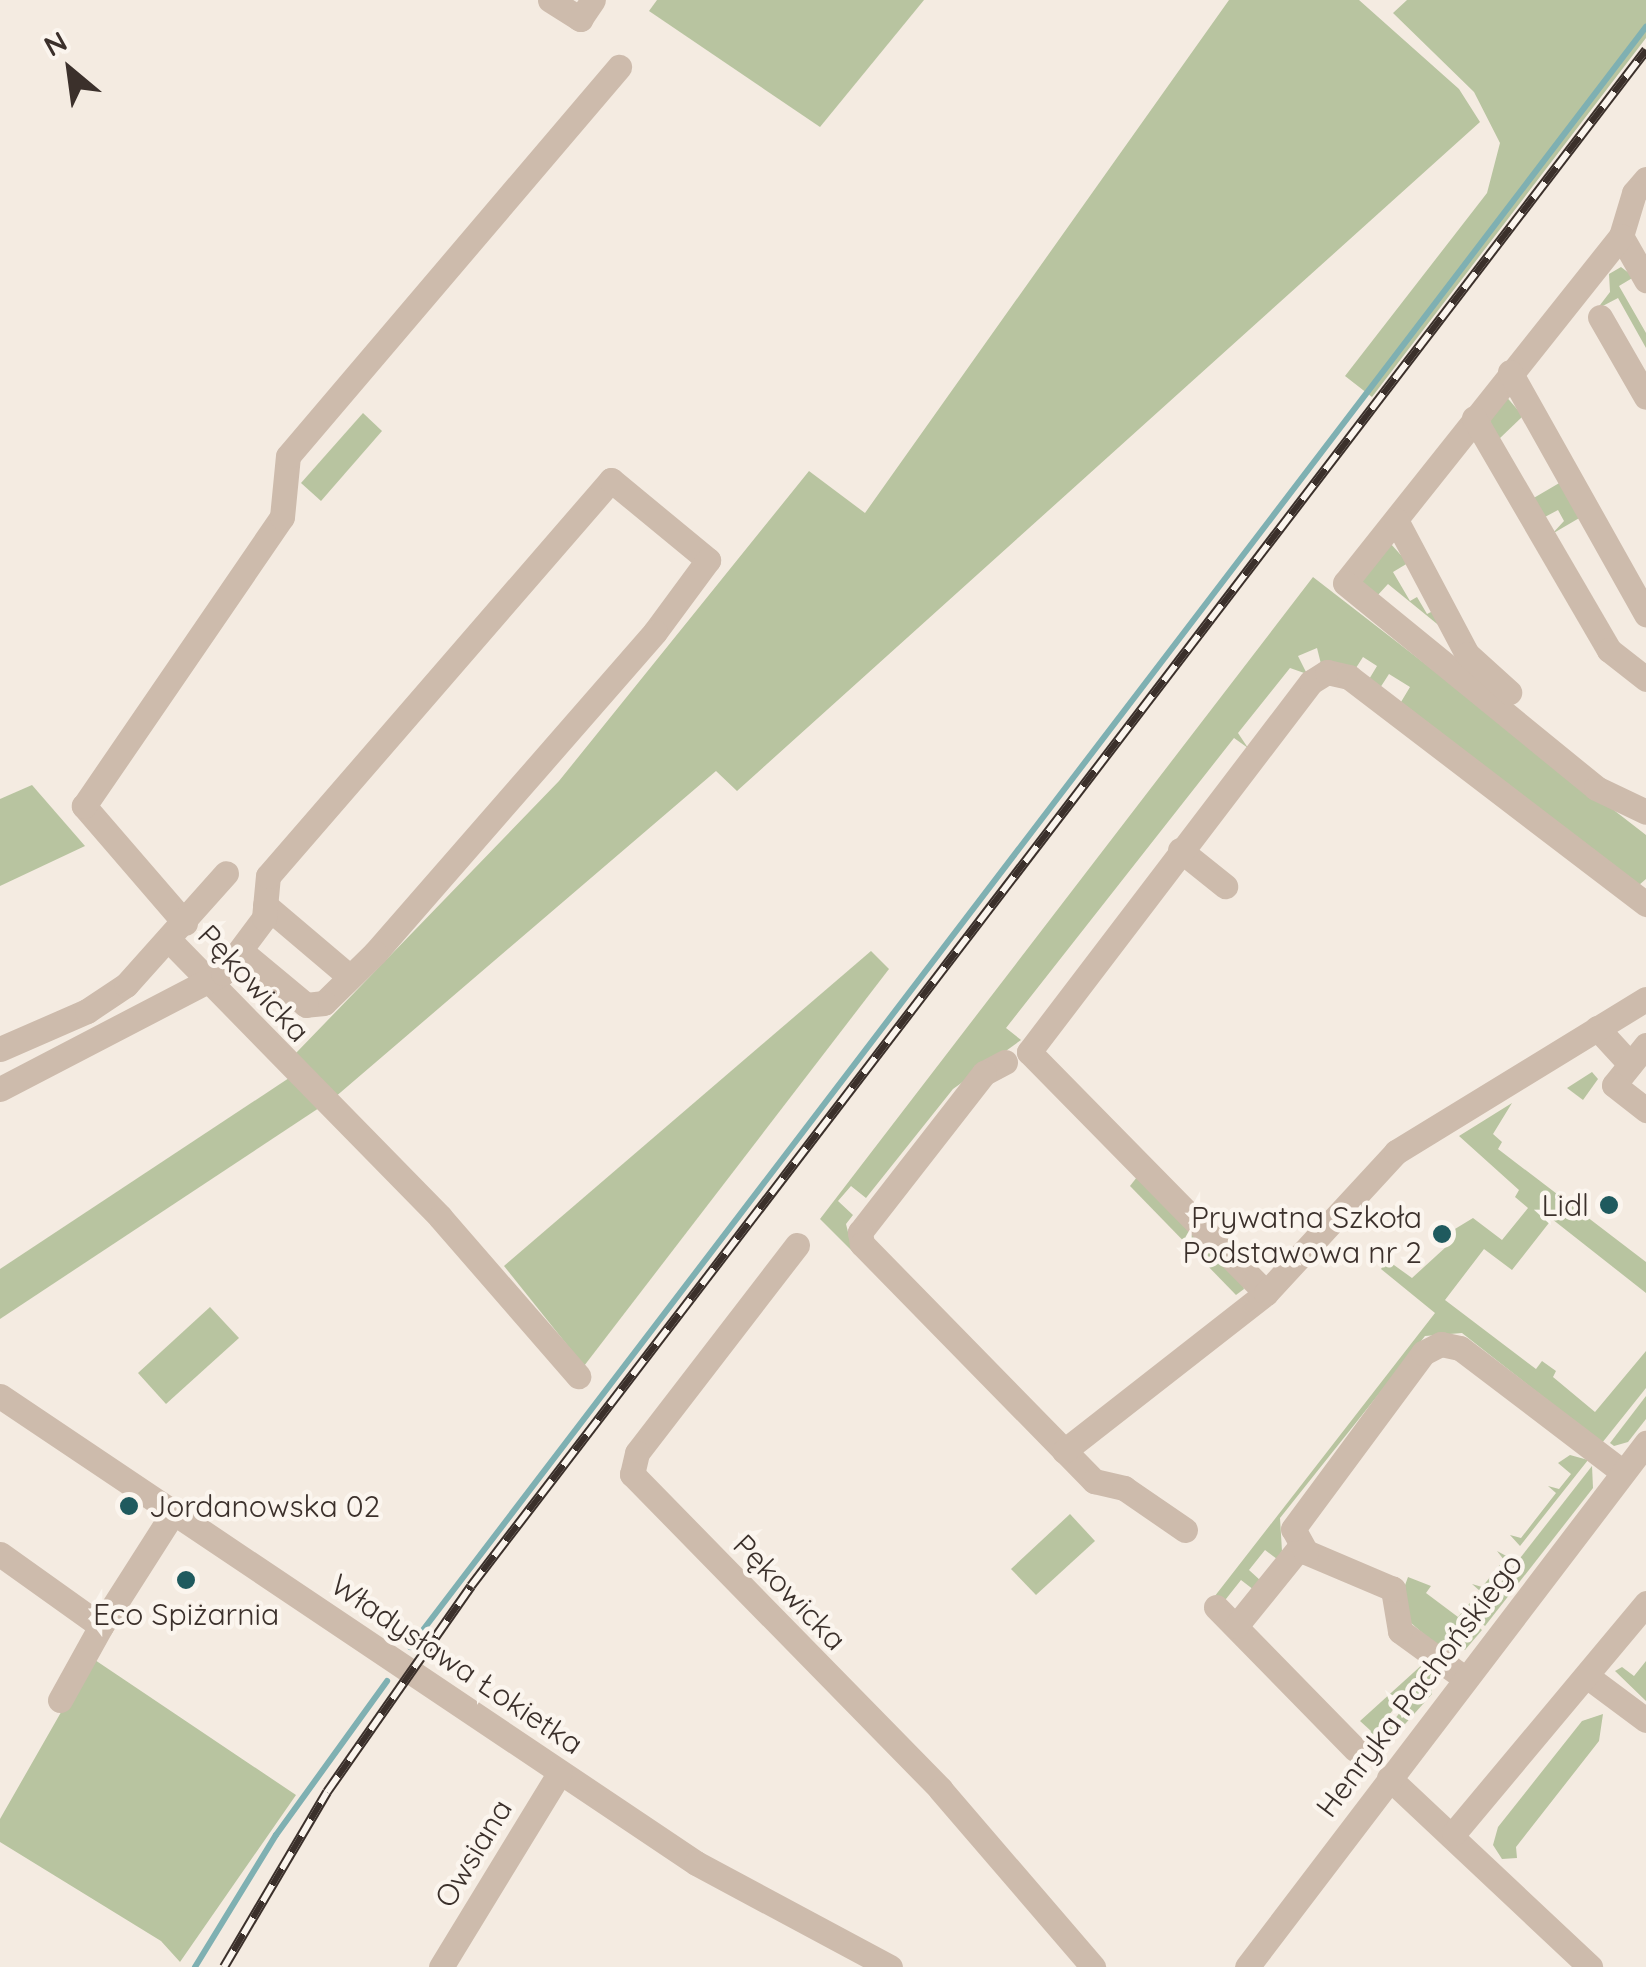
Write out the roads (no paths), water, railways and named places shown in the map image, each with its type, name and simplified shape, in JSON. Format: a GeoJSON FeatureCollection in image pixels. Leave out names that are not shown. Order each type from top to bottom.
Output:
{"type":"FeatureCollection","features":[{"type":"Feature","properties":{"kind":"street"},"geometry":{"type":"LineString","coordinates":[[550,0],[580,18],[593,0]]}},
{"type":"Feature","properties":{"kind":"street","name":"Pękowicka"},"geometry":{"type":"LineString","coordinates":[[578,1376],[440,1218],[316,1098],[210,982],[178,932],[84,806],[282,518],[288,456],[619,67]]}},
{"type":"Feature","properties":{"kind":"street"},"geometry":{"type":"LineString","coordinates":[[1646,179],[1634,193],[1621,236],[1345,583],[1596,788],[1646,812]]}},
{"type":"Feature","properties":{"kind":"street"},"geometry":{"type":"LineString","coordinates":[[1621,236],[1646,280]]}},
{"type":"Feature","properties":{"kind":"street"},"geometry":{"type":"LineString","coordinates":[[1600,316],[1646,397]]}},
{"type":"Feature","properties":{"kind":"street"},"geometry":{"type":"LineString","coordinates":[[1510,372],[1646,614]]}},
{"type":"Feature","properties":{"kind":"street"},"geometry":{"type":"LineString","coordinates":[[1474,418],[1609,650],[1646,678]]}},
{"type":"Feature","properties":{"kind":"street"},"geometry":{"type":"LineString","coordinates":[[0,1089],[210,982],[241,951],[265,905],[268,876],[611,480],[708,560],[655,632],[324,1003],[306,1005],[241,951]]}},
{"type":"Feature","properties":{"kind":"street"},"geometry":{"type":"LineString","coordinates":[[1396,520],[1466,654],[1509,692]]}},
{"type":"Feature","properties":{"kind":"street"},"geometry":{"type":"LineString","coordinates":[[1266,1293],[1029,1052],[1311,682],[1334,672],[1424,729],[1646,904]]}},
{"type":"Feature","properties":{"kind":"street"},"geometry":{"type":"LineString","coordinates":[[1180,850],[1225,886]]}},
{"type":"Feature","properties":{"kind":"street","name":"Pękowicka"},"geometry":{"type":"LineString","coordinates":[[0,1048],[87,1012],[178,932],[226,873]]}},
{"type":"Feature","properties":{"kind":"street"},"geometry":{"type":"LineString","coordinates":[[265,905],[350,977]]}},
{"type":"Feature","properties":{"kind":"street"},"geometry":{"type":"LineString","coordinates":[[1064,1451],[1266,1293],[1384,1162],[1646,999]]}},
{"type":"Feature","properties":{"kind":"street"},"geometry":{"type":"LineString","coordinates":[[1598,1028],[1638,1054],[1614,1085],[1646,1110]]}},
{"type":"Feature","properties":{"kind":"street"},"geometry":{"type":"LineString","coordinates":[[1005,1062],[984,1074],[860,1232],[862,1244],[1094,1481],[1124,1488],[1185,1530]]}},
{"type":"Feature","properties":{"kind":"street","name":"Pękowicka"},"geometry":{"type":"LineString","coordinates":[[797,1245],[637,1452],[632,1474],[940,1790],[1093,1967]]}},
{"type":"Feature","properties":{"kind":"street"},"geometry":{"type":"LineString","coordinates":[[1300,1548],[1294,1522],[1423,1353],[1441,1344],[1460,1348],[1623,1472]]}},
{"type":"Feature","properties":{"kind":"street","name":"Władysława Łokietka"},"geometry":{"type":"LineString","coordinates":[[0,1396],[748,1894],[890,1967]]}},
{"type":"Feature","properties":{"kind":"street","name":"Henryka Pachońskiego"},"geometry":{"type":"LineString","coordinates":[[1247,1967],[1463,1678],[1646,1444]]}},
{"type":"Feature","properties":{"kind":"street"},"geometry":{"type":"LineString","coordinates":[[60,1700],[100,1626],[173,1513]]}},
{"type":"Feature","properties":{"kind":"street"},"geometry":{"type":"LineString","coordinates":[[1236,1626],[1300,1548]]}},
{"type":"Feature","properties":{"kind":"street"},"geometry":{"type":"LineString","coordinates":[[1300,1548],[1393,1589],[1400,1631],[1463,1678]]}},
{"type":"Feature","properties":{"kind":"street"},"geometry":{"type":"LineString","coordinates":[[0,1554],[100,1626]]}},
{"type":"Feature","properties":{"kind":"street"},"geometry":{"type":"LineString","coordinates":[[1454,1833],[1543,1720],[1588,1677],[1646,1603]]}},
{"type":"Feature","properties":{"kind":"street"},"geometry":{"type":"LineString","coordinates":[[1216,1606],[1356,1749]]}},
{"type":"Feature","properties":{"kind":"street"},"geometry":{"type":"LineString","coordinates":[[1588,1677],[1646,1720]]}},
{"type":"Feature","properties":{"kind":"street","name":"Owsiana"},"geometry":{"type":"LineString","coordinates":[[441,1967],[560,1772]]}},
{"type":"Feature","properties":{"kind":"street"},"geometry":{"type":"LineString","coordinates":[[1389,1778],[1454,1833],[1590,1967]]}},
{"type":"Feature","properties":{"kind":"waterway"},"geometry":{"type":"LineString","coordinates":[[410,1647],[1646,27]]}},
{"type":"Feature","properties":{"kind":"waterway"},"geometry":{"type":"LineString","coordinates":[[195,1967],[276,1835],[387,1681]]}},
{"type":"Feature","properties":{"kind":"railway"},"geometry":{"type":"LineString","coordinates":[[224,1967],[327,1792],[471,1586],[1646,50]]}},
{"type":"Feature","properties":{"kind":"place","name":"Lidl"},"geometry":{"type":"Point","coordinates":[1609,1205]}},
{"type":"Feature","properties":{"kind":"place","name":"Prywatna Szkoła Podstawowa nr 2"},"geometry":{"type":"Point","coordinates":[1442,1234]}},
{"type":"Feature","properties":{"kind":"place","name":"Jordanowska 02"},"geometry":{"type":"Point","coordinates":[129,1506]}},
{"type":"Feature","properties":{"kind":"place","name":"Eco Spiżarnia"},"geometry":{"type":"Point","coordinates":[186,1580]}}]}
